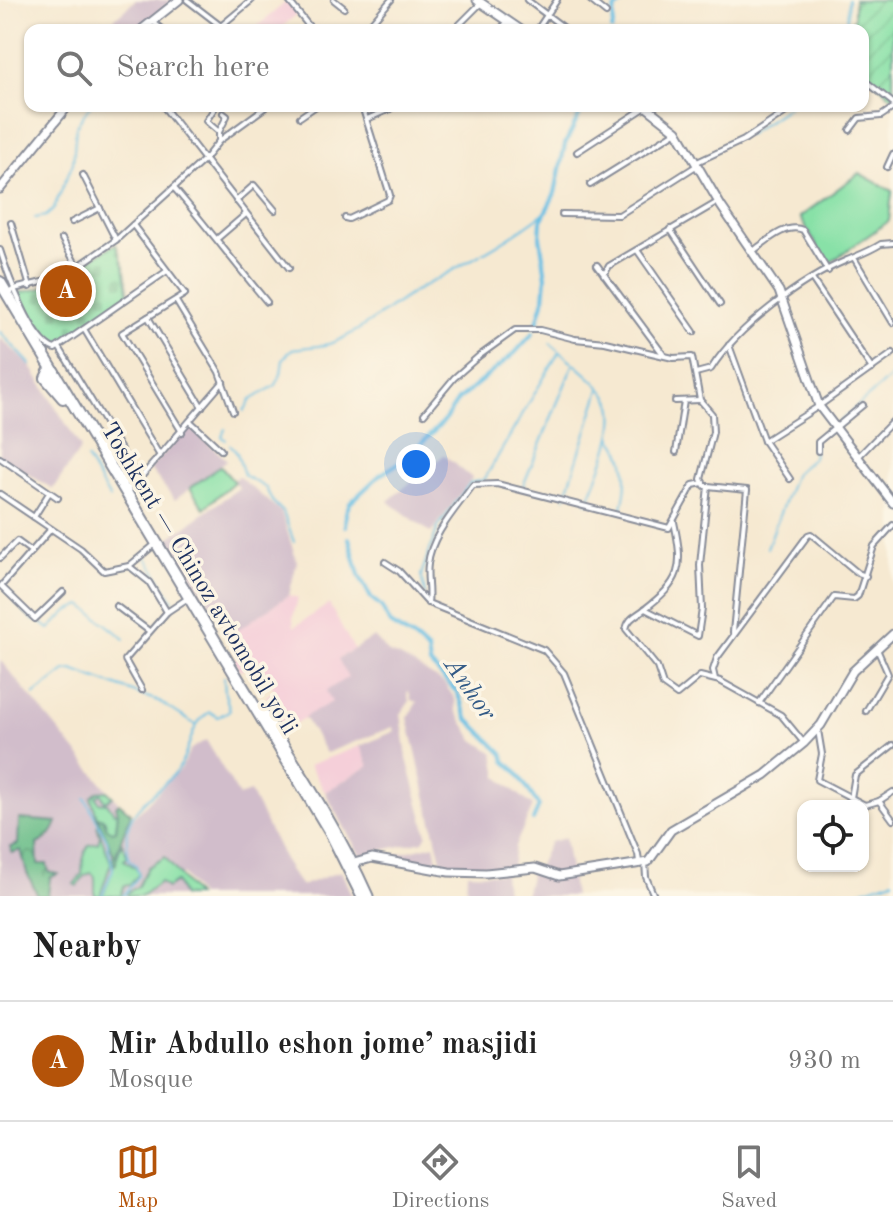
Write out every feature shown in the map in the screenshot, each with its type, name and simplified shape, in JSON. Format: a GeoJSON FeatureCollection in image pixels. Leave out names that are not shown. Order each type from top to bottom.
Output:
{"type":"FeatureCollection","features":[{"type":"Feature","properties":{"kind":"highway","name":"Toshkent — Chinoz avtomobil yoʻli"},"geometry":{"type":"LineString","coordinates":[[0,282],[42,344],[53,375]]}},
{"type":"Feature","properties":{"kind":"highway","name":"Toshkent — Chinoz avtomobil yoʻli"},"geometry":{"type":"LineString","coordinates":[[7,291],[53,375],[286,758],[359,896]]}},
{"type":"Feature","properties":{"kind":"highway","name":"Toshkent — Chinoz avtomobil yoʻli"},"geometry":{"type":"LineString","coordinates":[[53,375],[46,378],[72,411],[185,600],[315,802],[352,866],[359,896]]}},
{"type":"Feature","properties":{"kind":"main road"},"geometry":{"type":"LineString","coordinates":[[148,24],[179,0]]}},
{"type":"Feature","properties":{"kind":"main road"},"geometry":{"type":"LineString","coordinates":[[479,2],[511,24]]}},
{"type":"Feature","properties":{"kind":"main road"},"geometry":{"type":"LineString","coordinates":[[0,189],[63,112]]}},
{"type":"Feature","properties":{"kind":"main road"},"geometry":{"type":"LineString","coordinates":[[653,112],[677,131],[718,202],[783,299],[819,406],[893,503]]}},
{"type":"Feature","properties":{"kind":"main road"},"geometry":{"type":"LineString","coordinates":[[369,896],[352,866],[372,858],[446,872],[486,873],[535,868],[559,876],[651,859],[671,830],[765,775],[818,730],[853,671],[893,634]]}},
{"type":"Feature","properties":{"kind":"street"},"geometry":{"type":"LineString","coordinates":[[187,0],[215,24]]}},
{"type":"Feature","properties":{"kind":"street"},"geometry":{"type":"LineString","coordinates":[[226,24],[252,0]]}},
{"type":"Feature","properties":{"kind":"street"},"geometry":{"type":"LineString","coordinates":[[288,0],[307,24]]}},
{"type":"Feature","properties":{"kind":"street"},"geometry":{"type":"LineString","coordinates":[[334,0],[344,8]]}},
{"type":"Feature","properties":{"kind":"street"},"geometry":{"type":"LineString","coordinates":[[370,24],[391,0]]}},
{"type":"Feature","properties":{"kind":"street"},"geometry":{"type":"LineString","coordinates":[[527,0],[560,24]]}},
{"type":"Feature","properties":{"kind":"street"},"geometry":{"type":"LineString","coordinates":[[541,24],[557,0]]}},
{"type":"Feature","properties":{"kind":"street"},"geometry":{"type":"LineString","coordinates":[[590,0],[606,13]]}},
{"type":"Feature","properties":{"kind":"street"},"geometry":{"type":"LineString","coordinates":[[459,24],[479,2]]}},
{"type":"Feature","properties":{"kind":"street"},"geometry":{"type":"LineString","coordinates":[[152,21],[156,24]]}},
{"type":"Feature","properties":{"kind":"street"},"geometry":{"type":"LineString","coordinates":[[850,130],[859,118],[881,116],[893,106],[869,84]]}},
{"type":"Feature","properties":{"kind":"street"},"geometry":{"type":"LineString","coordinates":[[168,112],[289,268]]}},
{"type":"Feature","properties":{"kind":"street"},"geometry":{"type":"LineString","coordinates":[[212,112],[206,121],[219,132]]}},
{"type":"Feature","properties":{"kind":"street"},"geometry":{"type":"LineString","coordinates":[[0,250],[7,291],[54,281],[116,240],[204,160],[219,141],[259,112]]}},
{"type":"Feature","properties":{"kind":"street"},"geometry":{"type":"LineString","coordinates":[[300,117],[307,112]]}},
{"type":"Feature","properties":{"kind":"street"},"geometry":{"type":"LineString","coordinates":[[345,218],[349,219],[388,200],[390,195],[364,112]]}},
{"type":"Feature","properties":{"kind":"street"},"geometry":{"type":"LineString","coordinates":[[367,119],[383,112]]}},
{"type":"Feature","properties":{"kind":"street"},"geometry":{"type":"LineString","coordinates":[[577,152],[637,112]]}},
{"type":"Feature","properties":{"kind":"street"},"geometry":{"type":"LineString","coordinates":[[562,214],[619,215],[786,112]]}},
{"type":"Feature","properties":{"kind":"street"},"geometry":{"type":"LineString","coordinates":[[219,141],[219,132],[227,116],[223,113]]}},
{"type":"Feature","properties":{"kind":"street"},"geometry":{"type":"LineString","coordinates":[[590,185],[677,131]]}},
{"type":"Feature","properties":{"kind":"street"},"geometry":{"type":"LineString","coordinates":[[887,167],[893,154]]}},
{"type":"Feature","properties":{"kind":"street"},"geometry":{"type":"LineString","coordinates":[[83,175],[116,240]]}},
{"type":"Feature","properties":{"kind":"street"},"geometry":{"type":"LineString","coordinates":[[236,201],[254,185],[275,210]]}},
{"type":"Feature","properties":{"kind":"street"},"geometry":{"type":"LineString","coordinates":[[174,188],[218,238],[226,253],[267,302]]}},
{"type":"Feature","properties":{"kind":"street"},"geometry":{"type":"LineString","coordinates":[[604,275],[609,266],[718,202]]}},
{"type":"Feature","properties":{"kind":"street"},"geometry":{"type":"LineString","coordinates":[[72,222],[100,208]]}},
{"type":"Feature","properties":{"kind":"street"},"geometry":{"type":"LineString","coordinates":[[218,238],[246,214]]}},
{"type":"Feature","properties":{"kind":"street"},"geometry":{"type":"LineString","coordinates":[[11,223],[30,287]]}},
{"type":"Feature","properties":{"kind":"street"},"geometry":{"type":"LineString","coordinates":[[133,225],[185,293],[122,333],[182,432]]}},
{"type":"Feature","properties":{"kind":"street"},"geometry":{"type":"LineString","coordinates":[[752,252],[788,228],[797,227],[803,230],[828,271]]}},
{"type":"Feature","properties":{"kind":"street"},"geometry":{"type":"LineString","coordinates":[[670,229],[720,304]]}},
{"type":"Feature","properties":{"kind":"street"},"geometry":{"type":"LineString","coordinates":[[62,239],[77,266]]}},
{"type":"Feature","properties":{"kind":"street"},"geometry":{"type":"LineString","coordinates":[[696,373],[711,369],[729,345],[812,279],[881,244],[893,243]]}},
{"type":"Feature","properties":{"kind":"street"},"geometry":{"type":"LineString","coordinates":[[637,250],[694,332]]}},
{"type":"Feature","properties":{"kind":"street"},"geometry":{"type":"LineString","coordinates":[[854,258],[893,323]]}},
{"type":"Feature","properties":{"kind":"street"},"geometry":{"type":"LineString","coordinates":[[597,265],[664,356]]}},
{"type":"Feature","properties":{"kind":"street"},"geometry":{"type":"LineString","coordinates":[[42,344],[55,349],[167,271]]}},
{"type":"Feature","properties":{"kind":"street"},"geometry":{"type":"LineString","coordinates":[[812,279],[872,369]]}},
{"type":"Feature","properties":{"kind":"street"},"geometry":{"type":"LineString","coordinates":[[176,301],[223,382],[233,411]]}},
{"type":"Feature","properties":{"kind":"street"},"geometry":{"type":"LineString","coordinates":[[148,317],[202,407]]}},
{"type":"Feature","properties":{"kind":"street"},"geometry":{"type":"LineString","coordinates":[[84,329],[160,456]]}},
{"type":"Feature","properties":{"kind":"street"},"geometry":{"type":"LineString","coordinates":[[424,414],[442,390],[462,371],[515,330],[540,330],[664,356],[692,357],[700,400],[712,414],[713,432],[701,479],[706,485],[698,636],[645,609]]}},
{"type":"Feature","properties":{"kind":"street"},"geometry":{"type":"LineString","coordinates":[[729,345],[764,441],[790,479]]}},
{"type":"Feature","properties":{"kind":"street"},"geometry":{"type":"LineString","coordinates":[[59,346],[134,471],[123,488]]}},
{"type":"Feature","properties":{"kind":"street"},"geometry":{"type":"LineString","coordinates":[[764,441],[893,353]]}},
{"type":"Feature","properties":{"kind":"street"},"geometry":{"type":"LineString","coordinates":[[123,488],[136,483],[223,382]]}},
{"type":"Feature","properties":{"kind":"street"},"geometry":{"type":"LineString","coordinates":[[675,401],[700,400]]}},
{"type":"Feature","properties":{"kind":"street"},"geometry":{"type":"LineString","coordinates":[[676,452],[684,401]]}},
{"type":"Feature","properties":{"kind":"street"},"geometry":{"type":"LineString","coordinates":[[818,451],[818,442],[833,426],[863,405]]}},
{"type":"Feature","properties":{"kind":"street"},"geometry":{"type":"LineString","coordinates":[[858,457],[893,421]]}},
{"type":"Feature","properties":{"kind":"street"},"geometry":{"type":"LineString","coordinates":[[191,422],[221,450]]}},
{"type":"Feature","properties":{"kind":"street"},"geometry":{"type":"LineString","coordinates":[[0,458],[58,498]]}},
{"type":"Feature","properties":{"kind":"street"},"geometry":{"type":"LineString","coordinates":[[428,603],[428,561],[431,551],[440,530],[473,485],[497,484],[669,528],[693,485],[706,485],[747,490],[733,634]]}},
{"type":"Feature","properties":{"kind":"street"},"geometry":{"type":"LineString","coordinates":[[34,517],[49,493]]}},
{"type":"Feature","properties":{"kind":"street"},"geometry":{"type":"LineString","coordinates":[[0,503],[2,496],[81,549],[104,571],[129,566],[153,546]]}},
{"type":"Feature","properties":{"kind":"street"},"geometry":{"type":"LineString","coordinates":[[674,522],[681,553],[679,573],[645,609],[629,621],[626,628],[657,667],[663,685],[678,695],[698,677],[715,679],[781,715],[804,743]]}},
{"type":"Feature","properties":{"kind":"street"},"geometry":{"type":"LineString","coordinates":[[759,703],[834,597],[856,598],[874,546],[893,525]]}},
{"type":"Feature","properties":{"kind":"street"},"geometry":{"type":"LineString","coordinates":[[51,529],[2,584],[2,588],[35,619],[63,592]]}},
{"type":"Feature","properties":{"kind":"street"},"geometry":{"type":"LineString","coordinates":[[715,679],[714,662],[808,535],[811,534],[858,573],[866,576]]}},
{"type":"Feature","properties":{"kind":"street"},"geometry":{"type":"LineString","coordinates":[[0,558],[17,541],[32,552]]}},
{"type":"Feature","properties":{"kind":"street"},"geometry":{"type":"LineString","coordinates":[[385,562],[399,571],[428,603],[544,650],[564,673],[654,896]]}},
{"type":"Feature","properties":{"kind":"street"},"geometry":{"type":"LineString","coordinates":[[129,566],[149,582],[167,612]]}},
{"type":"Feature","properties":{"kind":"street"},"geometry":{"type":"LineString","coordinates":[[142,690],[125,660],[167,612],[185,600]]}},
{"type":"Feature","properties":{"kind":"street"},"geometry":{"type":"LineString","coordinates":[[116,606],[150,631]]}},
{"type":"Feature","properties":{"kind":"street"},"geometry":{"type":"LineString","coordinates":[[866,711],[888,674],[877,649]]}},
{"type":"Feature","properties":{"kind":"street"},"geometry":{"type":"LineString","coordinates":[[818,730],[822,754],[817,780],[865,805],[893,792]]}},
{"type":"Feature","properties":{"kind":"street"},"geometry":{"type":"LineString","coordinates":[[851,798],[855,775],[893,745]]}},
{"type":"Feature","properties":{"kind":"street"},"geometry":{"type":"LineString","coordinates":[[879,801],[893,820]]}},
{"type":"Feature","properties":{"kind":"shaded area"},"geometry":{"type":"Polygon","coordinates":[[[136,0],[173,0],[144,24],[108,24],[136,0]]]}},
{"type":"Feature","properties":{"kind":"shaded area"},"geometry":{"type":"Polygon","coordinates":[[[287,1],[297,14],[285,24],[260,24],[287,1]]]}},
{"type":"Feature","properties":{"kind":"shaded area"},"geometry":{"type":"Polygon","coordinates":[[[0,338],[30,365],[81,448],[53,489],[0,457],[0,338]]]}},
{"type":"Feature","properties":{"kind":"shaded area"},"geometry":{"type":"Polygon","coordinates":[[[189,427],[227,460],[175,500],[150,469],[189,427]]]}},
{"type":"Feature","properties":{"kind":"shaded area"},"geometry":{"type":"Polygon","coordinates":[[[444,455],[472,478],[431,533],[388,501],[444,455]]]}},
{"type":"Feature","properties":{"kind":"shaded area"},"geometry":{"type":"Polygon","coordinates":[[[238,476],[281,512],[297,562],[289,595],[230,635],[168,539],[239,488],[234,480],[238,476]]]}},
{"type":"Feature","properties":{"kind":"shaded area"},"geometry":{"type":"Polygon","coordinates":[[[289,595],[298,598],[294,627],[329,604],[354,649],[338,659],[349,677],[332,702],[285,729],[266,696],[275,690],[255,661],[240,671],[233,660],[238,657],[226,637],[289,595]]]}},
{"type":"Feature","properties":{"kind":"shaded area"},"geometry":{"type":"Polygon","coordinates":[[[374,637],[389,653],[444,683],[455,699],[456,711],[473,739],[494,753],[498,777],[533,806],[515,846],[512,868],[486,869],[442,864],[408,718],[417,702],[411,700],[409,691],[409,702],[401,714],[407,759],[427,834],[423,841],[360,855],[325,792],[369,766],[360,746],[395,731],[393,727],[326,753],[304,717],[332,702],[326,691],[348,677],[338,659],[374,637]]]}},
{"type":"Feature","properties":{"kind":"shaded area"},"geometry":{"type":"Polygon","coordinates":[[[0,660],[132,819],[181,768],[191,749],[206,740],[239,796],[250,792],[290,871],[301,886],[341,871],[352,896],[199,896],[183,874],[179,878],[194,896],[0,896],[0,660]]]}},
{"type":"Feature","properties":{"kind":"shaded area"},"geometry":{"type":"Polygon","coordinates":[[[360,746],[369,766],[325,792],[309,765],[360,746]]]}},
{"type":"Feature","properties":{"kind":"shaded area"},"geometry":{"type":"Polygon","coordinates":[[[565,838],[574,896],[525,896],[531,872],[538,867],[550,842],[565,838]]]}},
{"type":"Feature","properties":{"kind":"shaded area"},"geometry":{"type":"Polygon","coordinates":[[[434,845],[439,866],[409,858],[385,857],[434,845]]]}},
{"type":"Feature","properties":{"kind":"shaded area"},"geometry":{"type":"Polygon","coordinates":[[[467,873],[504,874],[506,894],[466,896],[467,873]]]}},
{"type":"Feature","properties":{"kind":"green space"},"geometry":{"type":"Polygon","coordinates":[[[854,0],[893,0],[893,98],[869,78],[869,24],[850,24],[854,18],[854,0]]]}},
{"type":"Feature","properties":{"kind":"green space"},"geometry":{"type":"Polygon","coordinates":[[[859,173],[892,191],[889,221],[828,264],[800,217],[859,173]]]}},
{"type":"Feature","properties":{"kind":"green space"},"geometry":{"type":"Polygon","coordinates":[[[116,244],[124,266],[129,296],[55,346],[48,345],[18,293],[71,282],[92,258],[116,244]]]}},
{"type":"Feature","properties":{"kind":"green space"},"geometry":{"type":"Polygon","coordinates":[[[220,466],[234,482],[204,508],[190,488],[220,466]]]}},
{"type":"Feature","properties":{"kind":"green space"},"geometry":{"type":"Polygon","coordinates":[[[107,791],[113,797],[105,801],[101,794],[96,797],[99,802],[107,803],[114,813],[118,812],[113,832],[107,828],[104,819],[97,817],[91,798],[97,792],[107,791]]]}},
{"type":"Feature","properties":{"kind":"green space"},"geometry":{"type":"Polygon","coordinates":[[[119,803],[131,813],[117,851],[116,864],[113,864],[113,853],[97,817],[104,819],[107,828],[116,830],[116,806],[119,803]]]}},
{"type":"Feature","properties":{"kind":"green space"},"geometry":{"type":"Polygon","coordinates":[[[19,819],[57,822],[50,835],[37,844],[38,864],[47,864],[49,872],[58,874],[50,878],[48,896],[38,896],[21,850],[12,853],[11,847],[18,844],[19,819]]]}},
{"type":"Feature","properties":{"kind":"green space"},"geometry":{"type":"Polygon","coordinates":[[[97,825],[111,863],[100,896],[95,896],[95,877],[92,873],[85,875],[77,886],[74,884],[82,874],[87,848],[98,843],[97,825]]]}},
{"type":"Feature","properties":{"kind":"green space"},"geometry":{"type":"Polygon","coordinates":[[[122,843],[128,857],[124,860],[139,874],[130,885],[124,886],[121,896],[103,896],[122,843]]]}},
{"type":"Feature","properties":{"kind":"green space"},"geometry":{"type":"Polygon","coordinates":[[[165,857],[196,896],[183,896],[176,882],[167,888],[160,882],[141,896],[128,896],[127,893],[138,886],[148,867],[165,857]]]}},
{"type":"Feature","properties":{"kind":"waterway","name":"Anhor"},"geometry":{"type":"LineString","coordinates":[[614,24],[616,9],[631,0]]}},
{"type":"Feature","properties":{"kind":"waterway"},"geometry":{"type":"LineString","coordinates":[[844,24],[848,0]]}},
{"type":"Feature","properties":{"kind":"waterway"},"geometry":{"type":"LineString","coordinates":[[35,218],[46,216],[53,210],[73,163],[76,126],[86,112]]}},
{"type":"Feature","properties":{"kind":"waterway","name":"Anhor"},"geometry":{"type":"LineString","coordinates":[[536,326],[544,299],[546,277],[540,237],[541,221],[555,193],[565,144],[581,112]]}},
{"type":"Feature","properties":{"kind":"waterway"},"geometry":{"type":"LineString","coordinates":[[747,135],[781,112]]}},
{"type":"Feature","properties":{"kind":"waterway"},"geometry":{"type":"LineString","coordinates":[[244,411],[251,400],[276,385],[283,360],[292,349],[342,339],[412,293],[501,243],[545,212]]}},
{"type":"Feature","properties":{"kind":"waterway"},"geometry":{"type":"LineString","coordinates":[[0,332],[31,365]]}},
{"type":"Feature","properties":{"kind":"waterway","name":"Anhor"},"geometry":{"type":"LineString","coordinates":[[345,526],[350,503],[380,475],[408,457],[444,421],[458,400],[515,353],[533,333]]}},
{"type":"Feature","properties":{"kind":"waterway"},"geometry":{"type":"LineString","coordinates":[[550,343],[599,386],[610,400],[613,411],[607,452],[587,503]]}},
{"type":"Feature","properties":{"kind":"waterway"},"geometry":{"type":"LineString","coordinates":[[425,594],[421,575],[438,527],[470,483],[484,480],[559,352]]}},
{"type":"Feature","properties":{"kind":"waterway"},"geometry":{"type":"LineString","coordinates":[[523,486],[573,365]]}},
{"type":"Feature","properties":{"kind":"waterway"},"geometry":{"type":"LineString","coordinates":[[838,423],[893,375]]}},
{"type":"Feature","properties":{"kind":"waterway"},"geometry":{"type":"LineString","coordinates":[[565,498],[600,389]]}},
{"type":"Feature","properties":{"kind":"waterway"},"geometry":{"type":"LineString","coordinates":[[225,429],[222,437],[226,440]]}},
{"type":"Feature","properties":{"kind":"waterway"},"geometry":{"type":"LineString","coordinates":[[611,437],[621,454],[626,472],[621,511]]}},
{"type":"Feature","properties":{"kind":"waterway"},"geometry":{"type":"LineString","coordinates":[[767,548],[795,473],[813,458],[815,443]]}},
{"type":"Feature","properties":{"kind":"waterway"},"geometry":{"type":"LineString","coordinates":[[230,445],[237,453],[244,475],[266,488],[272,501],[283,512],[294,542]]}},
{"type":"Feature","properties":{"kind":"waterway"},"geometry":{"type":"LineString","coordinates":[[87,459],[110,499]]}},
{"type":"Feature","properties":{"kind":"waterway","name":"Anhor"},"geometry":{"type":"LineString","coordinates":[[349,538],[359,575],[371,598],[381,606],[391,625],[428,651],[430,664],[457,692],[467,718],[516,771],[539,806],[533,820]]}},
{"type":"Feature","properties":{"kind":"waterway"},"geometry":{"type":"LineString","coordinates":[[146,556],[173,601]]}},
{"type":"Feature","properties":{"kind":"waterway"},"geometry":{"type":"LineString","coordinates":[[16,603],[33,620],[49,629],[68,611],[82,605],[125,639]]}},
{"type":"Feature","properties":{"kind":"waterway"},"geometry":{"type":"LineString","coordinates":[[34,695],[65,671],[72,670],[158,701],[196,725]]}},
{"type":"Feature","properties":{"kind":"waterway"},"geometry":{"type":"LineString","coordinates":[[123,896],[139,876],[136,865],[129,860],[129,822],[142,803],[175,773],[204,716],[210,712],[218,717],[230,710],[224,677]]}},
{"type":"Feature","properties":{"kind":"waterway"},"geometry":{"type":"LineString","coordinates":[[85,798],[107,840],[113,869],[102,896]]}},
{"type":"Feature","properties":{"kind":"waterway"},"geometry":{"type":"LineString","coordinates":[[846,896],[893,880]]}},
{"type":"Feature","properties":{"kind":"place","name":"Mir Abdullo eshon jome’ masjidi"},"geometry":{"type":"Point","coordinates":[66,291]}}]}
